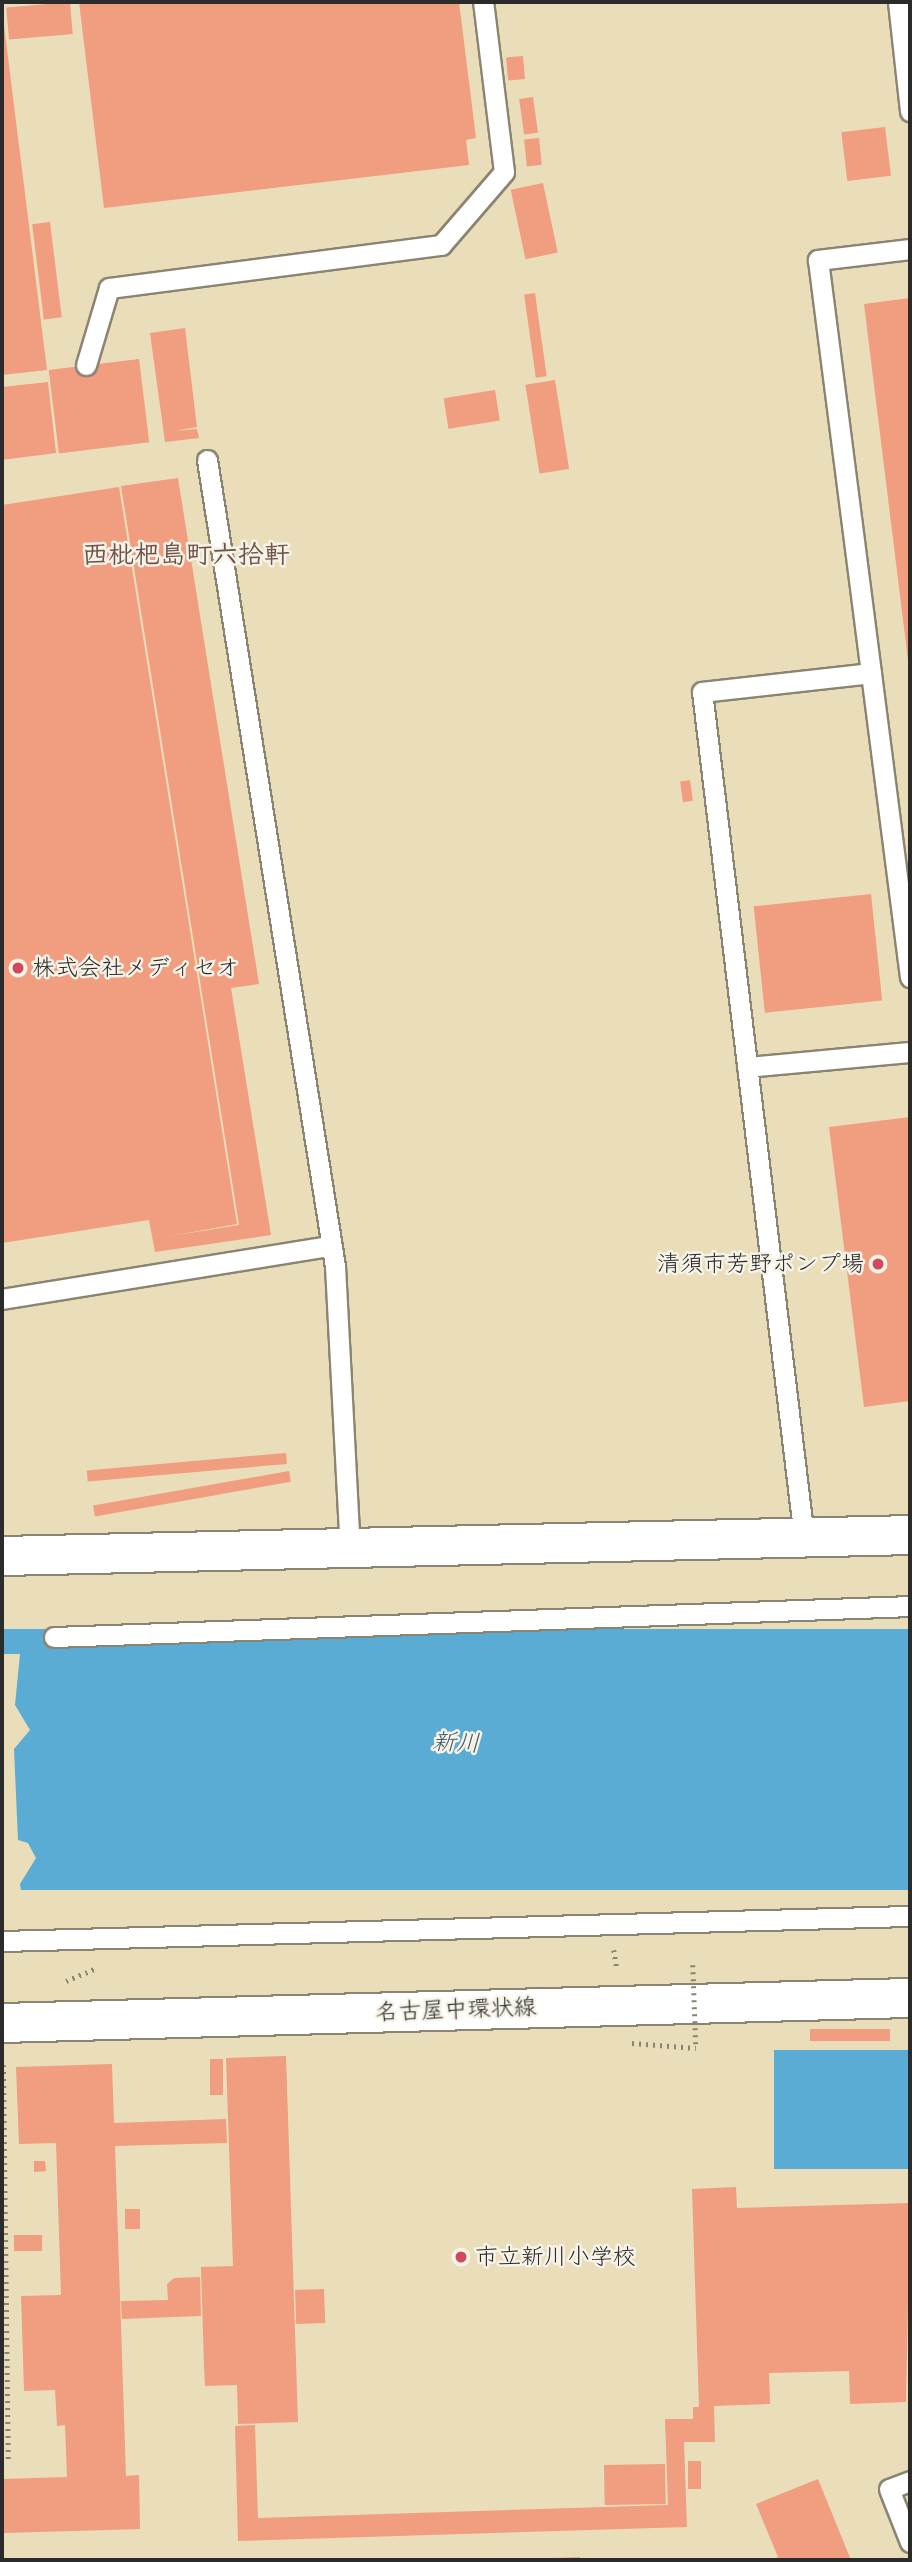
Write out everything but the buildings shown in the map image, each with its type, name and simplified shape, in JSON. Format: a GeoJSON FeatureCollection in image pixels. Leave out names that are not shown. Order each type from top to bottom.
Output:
{"type":"FeatureCollection","features":[{"type":"Feature","properties":{"kind":"street"},"geometry":{"type":"LineString","coordinates":[[2,1556],[910,1535]]}},
{"type":"Feature","properties":{"kind":"street","name":"名古屋中環状線"},"geometry":{"type":"LineString","coordinates":[[2,2023],[910,1998]]}},
{"type":"Feature","properties":{"kind":"lane"},"geometry":{"type":"LineString","coordinates":[[86,365],[109,288],[441,245],[504,172],[483,2]]}},
{"type":"Feature","properties":{"kind":"lane"},"geometry":{"type":"LineString","coordinates":[[898,2],[910,111]]}},
{"type":"Feature","properties":{"kind":"lane"},"geometry":{"type":"LineString","coordinates":[[910,249],[818,260],[910,977]]}},
{"type":"Feature","properties":{"kind":"lane"},"geometry":{"type":"LineString","coordinates":[[207,460],[331,1245],[350,1548]]}},
{"type":"Feature","properties":{"kind":"lane"},"geometry":{"type":"LineString","coordinates":[[804,1538],[702,692],[871,673]]}},
{"type":"Feature","properties":{"kind":"lane"},"geometry":{"type":"LineString","coordinates":[[747,1067],[910,1052]]}},
{"type":"Feature","properties":{"kind":"lane"},"geometry":{"type":"LineString","coordinates":[[2,1299],[331,1245]]}},
{"type":"Feature","properties":{"kind":"lane"},"geometry":{"type":"LineString","coordinates":[[54,1637],[910,1606]]}},
{"type":"Feature","properties":{"kind":"lane"},"geometry":{"type":"LineString","coordinates":[[2,1941],[910,1916]]}},
{"type":"Feature","properties":{"kind":"lane"},"geometry":{"type":"LineString","coordinates":[[910,2481],[889,2489],[910,2542]]}},
{"type":"Feature","properties":{"kind":"path"},"geometry":{"type":"LineString","coordinates":[[632,2047],[696,2048],[693,1965]]}},
{"type":"Feature","properties":{"kind":"path"},"geometry":{"type":"LineString","coordinates":[[3,2066],[5,2459]]}},
{"type":"Feature","properties":{"kind":"water","name":"新川"},"geometry":{"type":"Polygon","coordinates":[[[2,1629],[910,1629],[910,1890],[2,1890],[2,1629]]]}},
{"type":"Feature","properties":{"kind":"water"},"geometry":{"type":"Polygon","coordinates":[[[774,2050],[910,2050],[910,2169],[774,2169],[774,2050]]]}},
{"type":"Feature","properties":{"kind":"pier"},"geometry":{"type":"Polygon","coordinates":[[[2,1654],[20,1654],[15,1705],[30,1730],[14,1749],[18,1840],[28,1843],[36,1858],[20,1884],[26,1922],[2,1923],[2,1654]]]}},
{"type":"Feature","properties":{"kind":"place","name":"株式会社メディセオ"},"geometry":{"type":"Point","coordinates":[18,968]}},
{"type":"Feature","properties":{"kind":"place","name":"清須市芳野ポンプ場"},"geometry":{"type":"Point","coordinates":[878,1264]}},
{"type":"Feature","properties":{"kind":"place","name":"市立新川小学校"},"geometry":{"type":"Point","coordinates":[461,2257]}},
{"type":"Feature","properties":{"kind":"district","name":"西枇杷島町六拾軒"},"geometry":{"type":"Point","coordinates":[186,556]}}]}
